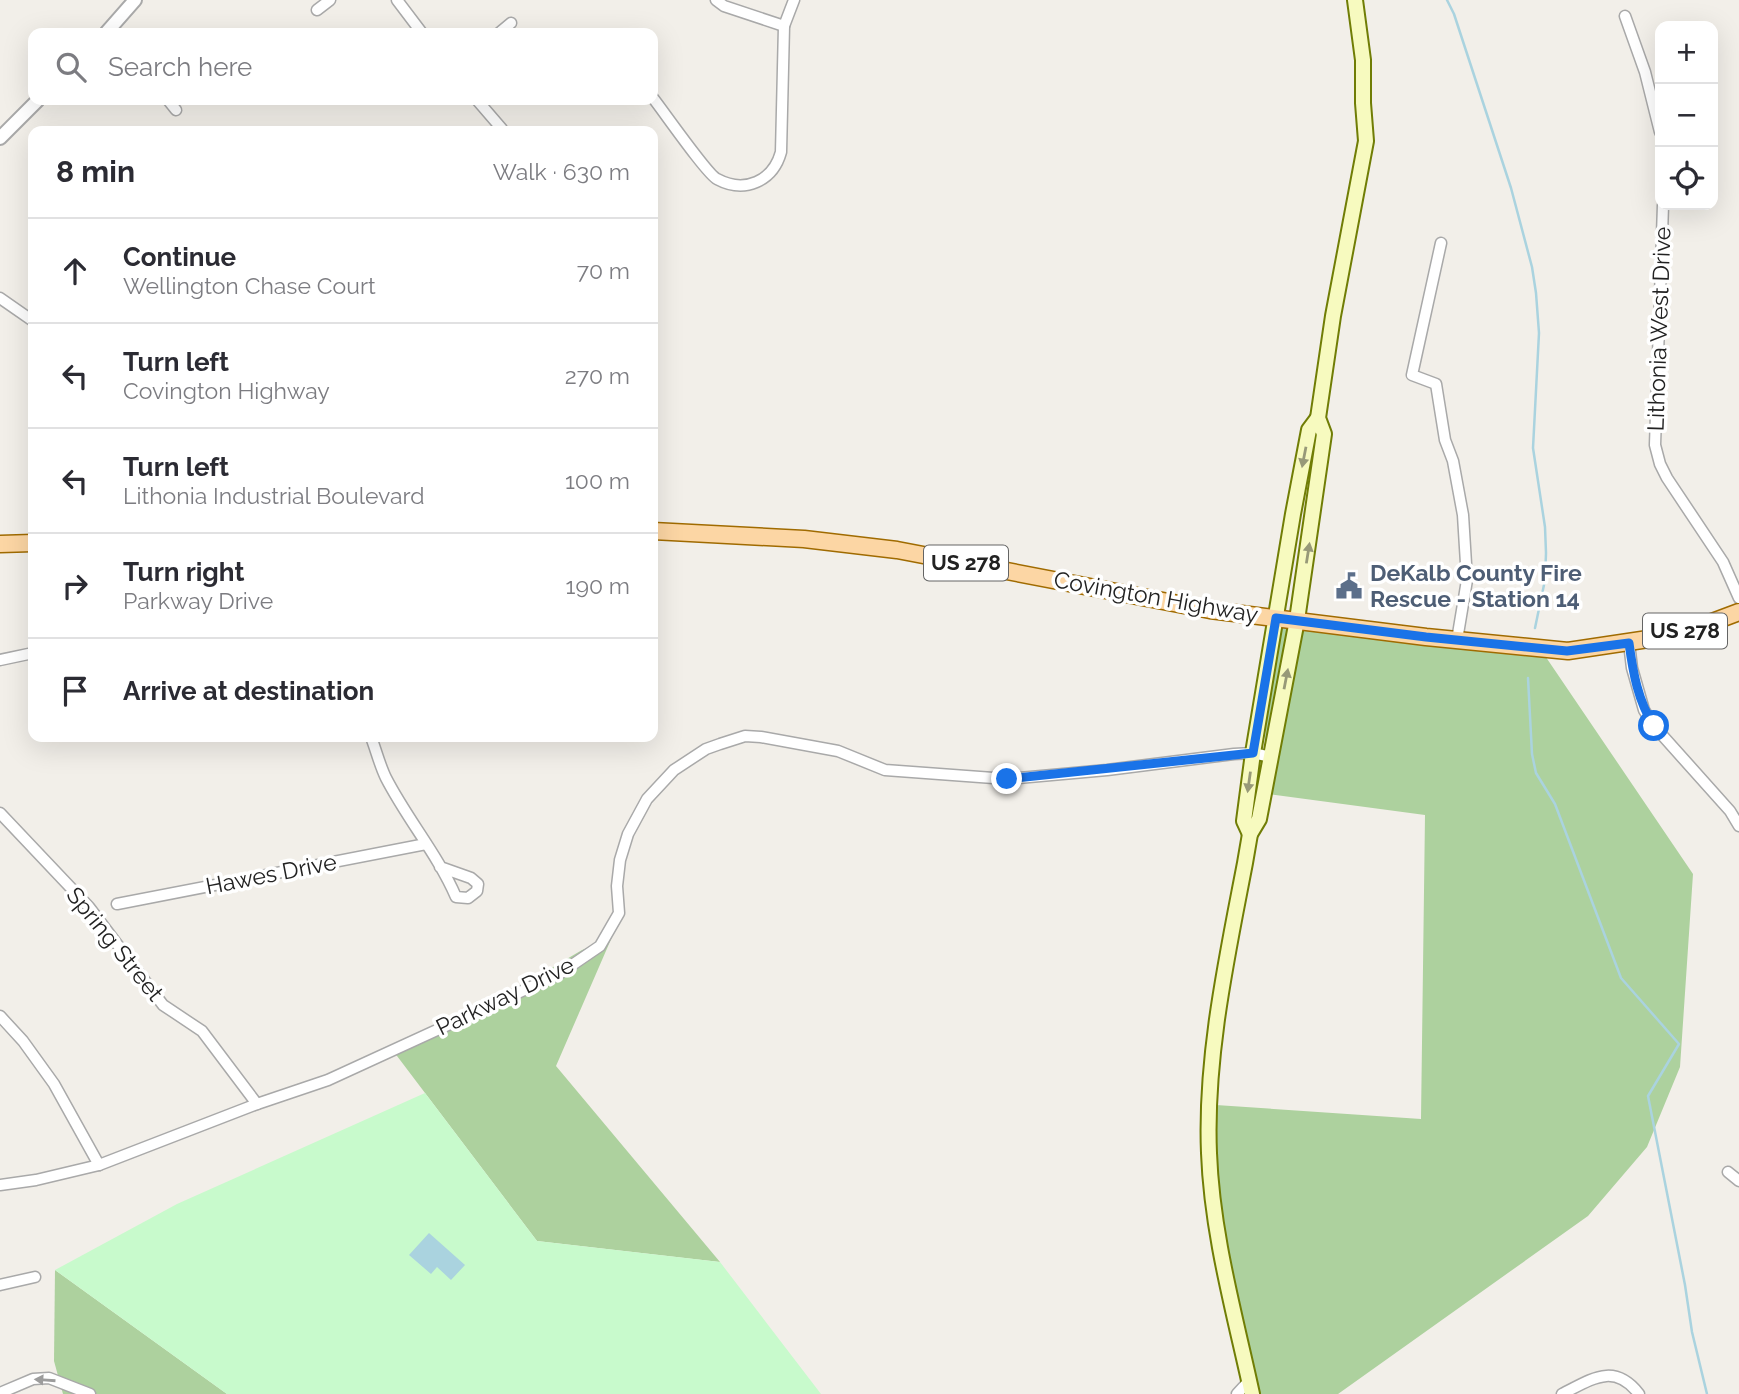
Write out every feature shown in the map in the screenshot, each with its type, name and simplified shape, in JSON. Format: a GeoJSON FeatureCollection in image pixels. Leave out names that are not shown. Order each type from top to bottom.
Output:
{"type":"FeatureCollection","features":[{"type":"Feature","properties":{"kind":"main road"},"geometry":{"type":"LineString","coordinates":[[1250,834],[1244,821],[1253,753],[1309,430],[1318,418],[1333,316],[1366,141],[1363,60],[1355,0]]}},
{"type":"Feature","properties":{"kind":"main road"},"geometry":{"type":"LineString","coordinates":[[1251,1387],[1218,1231],[1209,1151],[1212,1071],[1250,834],[1259,820],[1297,620],[1324,434],[1318,418]]}},
{"type":"Feature","properties":{"kind":"main road","name":"Covington Highway"},"geometry":{"type":"LineString","coordinates":[[658,531],[804,539],[897,550],[1210,610],[1567,651],[1629,643],[1681,632],[1739,612]]}},
{"type":"Feature","properties":{"kind":"main road"},"geometry":{"type":"LineString","coordinates":[[0,544],[28,543]]}},
{"type":"Feature","properties":{"kind":"street"},"geometry":{"type":"LineString","coordinates":[[114,28],[135,0]]}},
{"type":"Feature","properties":{"kind":"street"},"geometry":{"type":"LineString","coordinates":[[317,10],[330,0]]}},
{"type":"Feature","properties":{"kind":"street"},"geometry":{"type":"LineString","coordinates":[[397,0],[418,28]]}},
{"type":"Feature","properties":{"kind":"street"},"geometry":{"type":"LineString","coordinates":[[716,0],[724,6],[784,26]]}},
{"type":"Feature","properties":{"kind":"street"},"geometry":{"type":"LineString","coordinates":[[658,105],[715,179],[733,185],[752,185],[767,178],[777,165],[780,152],[784,26],[794,0]]}},
{"type":"Feature","properties":{"kind":"street"},"geometry":{"type":"LineString","coordinates":[[1625,16],[1645,72],[1655,112]]}},
{"type":"Feature","properties":{"kind":"street"},"geometry":{"type":"LineString","coordinates":[[505,28],[511,23]]}},
{"type":"Feature","properties":{"kind":"street"},"geometry":{"type":"LineString","coordinates":[[0,138],[33,105]]}},
{"type":"Feature","properties":{"kind":"street"},"geometry":{"type":"LineString","coordinates":[[172,105],[176,110]]}},
{"type":"Feature","properties":{"kind":"street"},"geometry":{"type":"LineString","coordinates":[[481,105],[499,126]]}},
{"type":"Feature","properties":{"kind":"street","name":"Lithonia West Drive"},"geometry":{"type":"LineString","coordinates":[[1662,210],[1655,445],[1667,478],[1724,562],[1739,598]]}},
{"type":"Feature","properties":{"kind":"street"},"geometry":{"type":"LineString","coordinates":[[1441,243],[1412,375],[1436,384],[1445,440],[1453,461],[1463,515],[1467,580],[1457,640]]}},
{"type":"Feature","properties":{"kind":"street"},"geometry":{"type":"LineString","coordinates":[[0,298],[28,318]]}},
{"type":"Feature","properties":{"kind":"street"},"geometry":{"type":"LineString","coordinates":[[1629,643],[1632,668],[1644,710],[1654,726],[1730,811],[1739,826]]}},
{"type":"Feature","properties":{"kind":"street"},"geometry":{"type":"LineString","coordinates":[[0,660],[28,654]]}},
{"type":"Feature","properties":{"kind":"street","name":"Parkway Drive"},"geometry":{"type":"LineString","coordinates":[[0,1185],[36,1180],[100,1165],[257,1104],[328,1080],[559,974],[600,946],[619,913],[617,886],[620,860],[639,810],[655,788],[674,770],[706,749],[720,744],[745,736],[761,737],[838,751],[885,770],[1007,779],[1253,753],[1271,757]]}},
{"type":"Feature","properties":{"kind":"street"},"geometry":{"type":"LineString","coordinates":[[373,742],[385,776],[440,867]]}},
{"type":"Feature","properties":{"kind":"street","name":"Spring Street"},"geometry":{"type":"LineString","coordinates":[[0,813],[89,907],[163,1005],[202,1031],[257,1104]]}},
{"type":"Feature","properties":{"kind":"street","name":"Hawes Drive"},"geometry":{"type":"LineString","coordinates":[[117,904],[426,844]]}},
{"type":"Feature","properties":{"kind":"street"},"geometry":{"type":"LineString","coordinates":[[0,1016],[23,1041],[54,1084],[100,1165]]}},
{"type":"Feature","properties":{"kind":"street"},"geometry":{"type":"LineString","coordinates":[[1728,1172],[1739,1181]]}},
{"type":"Feature","properties":{"kind":"street"},"geometry":{"type":"LineString","coordinates":[[0,1285],[35,1277]]}},
{"type":"Feature","properties":{"kind":"street"},"geometry":{"type":"LineString","coordinates":[[1562,1394],[1593,1378],[1614,1374],[1631,1384],[1639,1394]]}},
{"type":"Feature","properties":{"kind":"street"},"geometry":{"type":"LineString","coordinates":[[0,1393],[33,1379],[49,1378],[90,1394]]}},
{"type":"Feature","properties":{"kind":"street"},"geometry":{"type":"LineString","coordinates":[[1237,1394],[1251,1387]]}},
{"type":"Feature","properties":{"kind":"green space"},"geometry":{"type":"Polygon","coordinates":[[[1276,618],[1535,641],[1693,874],[1680,1067],[1647,1147],[1588,1216],[1338,1394],[1254,1394],[1212,1211],[1216,1105],[1421,1119],[1425,815],[1260,793],[1276,618]]]}},
{"type":"Feature","properties":{"kind":"green space"},"geometry":{"type":"Polygon","coordinates":[[[612,937],[556,1066],[720,1262],[537,1241],[394,1052],[434,1037],[582,950],[612,937]]]}},
{"type":"Feature","properties":{"kind":"green space"},"geometry":{"type":"Polygon","coordinates":[[[425,1093],[537,1241],[720,1262],[821,1394],[227,1394],[55,1270],[177,1204],[425,1093]]]}},
{"type":"Feature","properties":{"kind":"green space"},"geometry":{"type":"Polygon","coordinates":[[[55,1270],[227,1394],[63,1394],[54,1361],[55,1270]]]}},
{"type":"Feature","properties":{"kind":"water"},"geometry":{"type":"Polygon","coordinates":[[[429,1233],[465,1265],[451,1280],[437,1267],[431,1274],[409,1255],[429,1233]]]}},
{"type":"Feature","properties":{"kind":"waterway"},"geometry":{"type":"LineString","coordinates":[[1447,0],[1454,14],[1511,188],[1532,267],[1536,293],[1539,333],[1533,448],[1545,527],[1546,553],[1545,580],[1535,628]]}},
{"type":"Feature","properties":{"kind":"waterway"},"geometry":{"type":"LineString","coordinates":[[1528,678],[1532,754],[1536,773],[1555,804],[1621,978],[1679,1044],[1648,1096],[1692,1332],[1707,1394]]}},
{"type":"Feature","properties":{"kind":"place","name":"DeKalb County Fire Rescue - Station 14"},"geometry":{"type":"Point","coordinates":[1349,586]}},
{"type":"Feature","properties":{"kind":"route"},"geometry":{"type":"LineString","coordinates":[[1007,779],[1253,753],[1276,618],[1567,651],[1629,643],[1632,668],[1644,710],[1654,726]]}}]}
